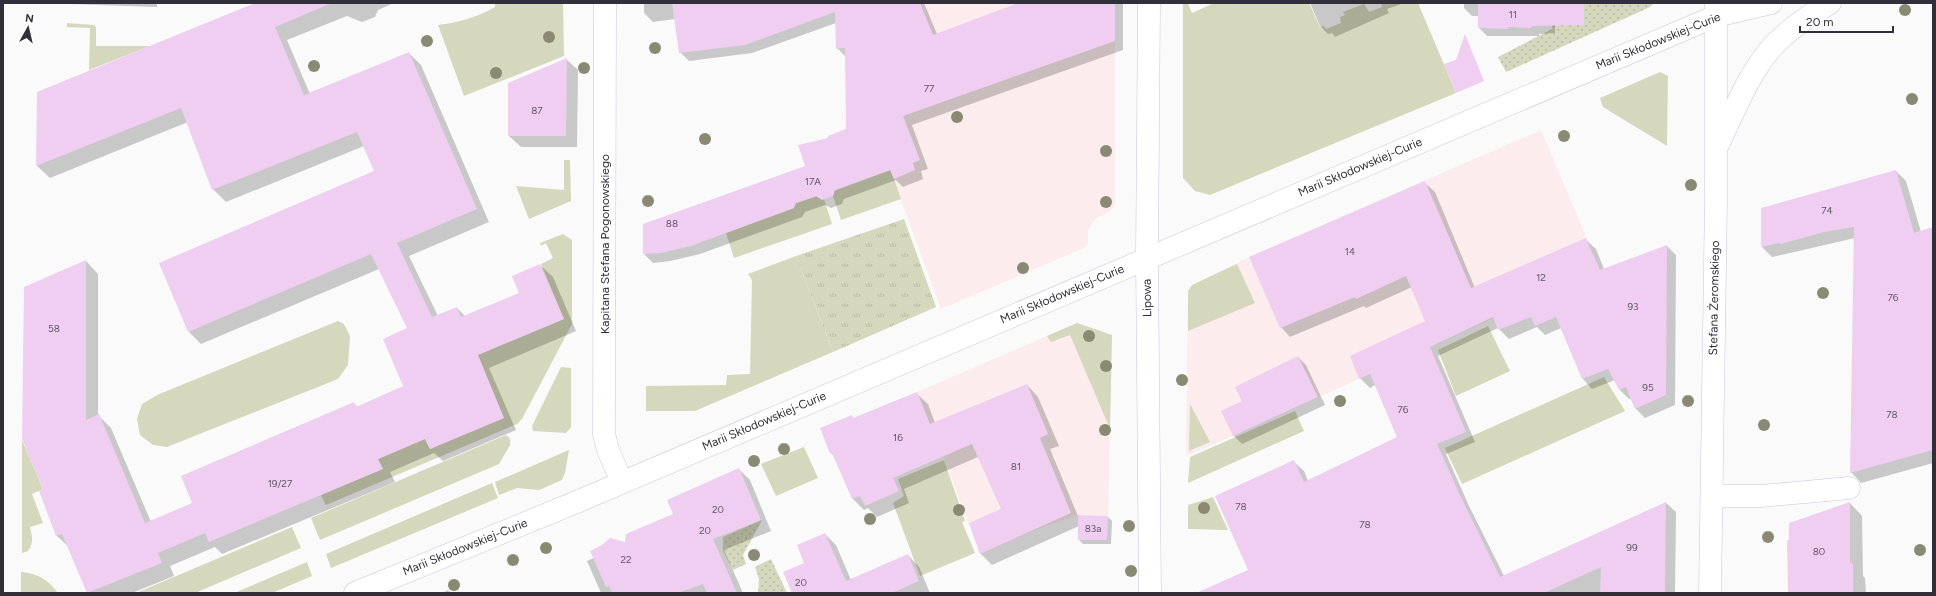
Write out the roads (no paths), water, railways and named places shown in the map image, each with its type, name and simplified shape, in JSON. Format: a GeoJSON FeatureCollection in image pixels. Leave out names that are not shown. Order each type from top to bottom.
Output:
{"type":"FeatureCollection","features":[{"type":"Feature","properties":{"kind":"street","name":"Kapitana Stefana Pogonowskiego"},"geometry":{"type":"LineString","coordinates":[[605,3],[604,434],[608,450],[622,482]]}},
{"type":"Feature","properties":{"kind":"street","name":"Lipowa"},"geometry":{"type":"LineString","coordinates":[[1149,3],[1147,257],[1150,593]]}},
{"type":"Feature","properties":{"kind":"street","name":"Marii Skłodowskiej-Curie"},"geometry":{"type":"LineString","coordinates":[[355,593],[622,482],[1147,257],[1716,10],[1771,3]]}},
{"type":"Feature","properties":{"kind":"street"},"geometry":{"type":"LineString","coordinates":[[1716,148],[1742,95],[1772,48],[1796,26],[1830,3]]}},
{"type":"Feature","properties":{"kind":"street","name":"Stefana Żeromskiego"},"geometry":{"type":"LineString","coordinates":[[1710,593],[1716,148],[1716,10]]}},
{"type":"Feature","properties":{"kind":"street"},"geometry":{"type":"LineString","coordinates":[[1712,496],[1761,496],[1849,488]]}}]}
